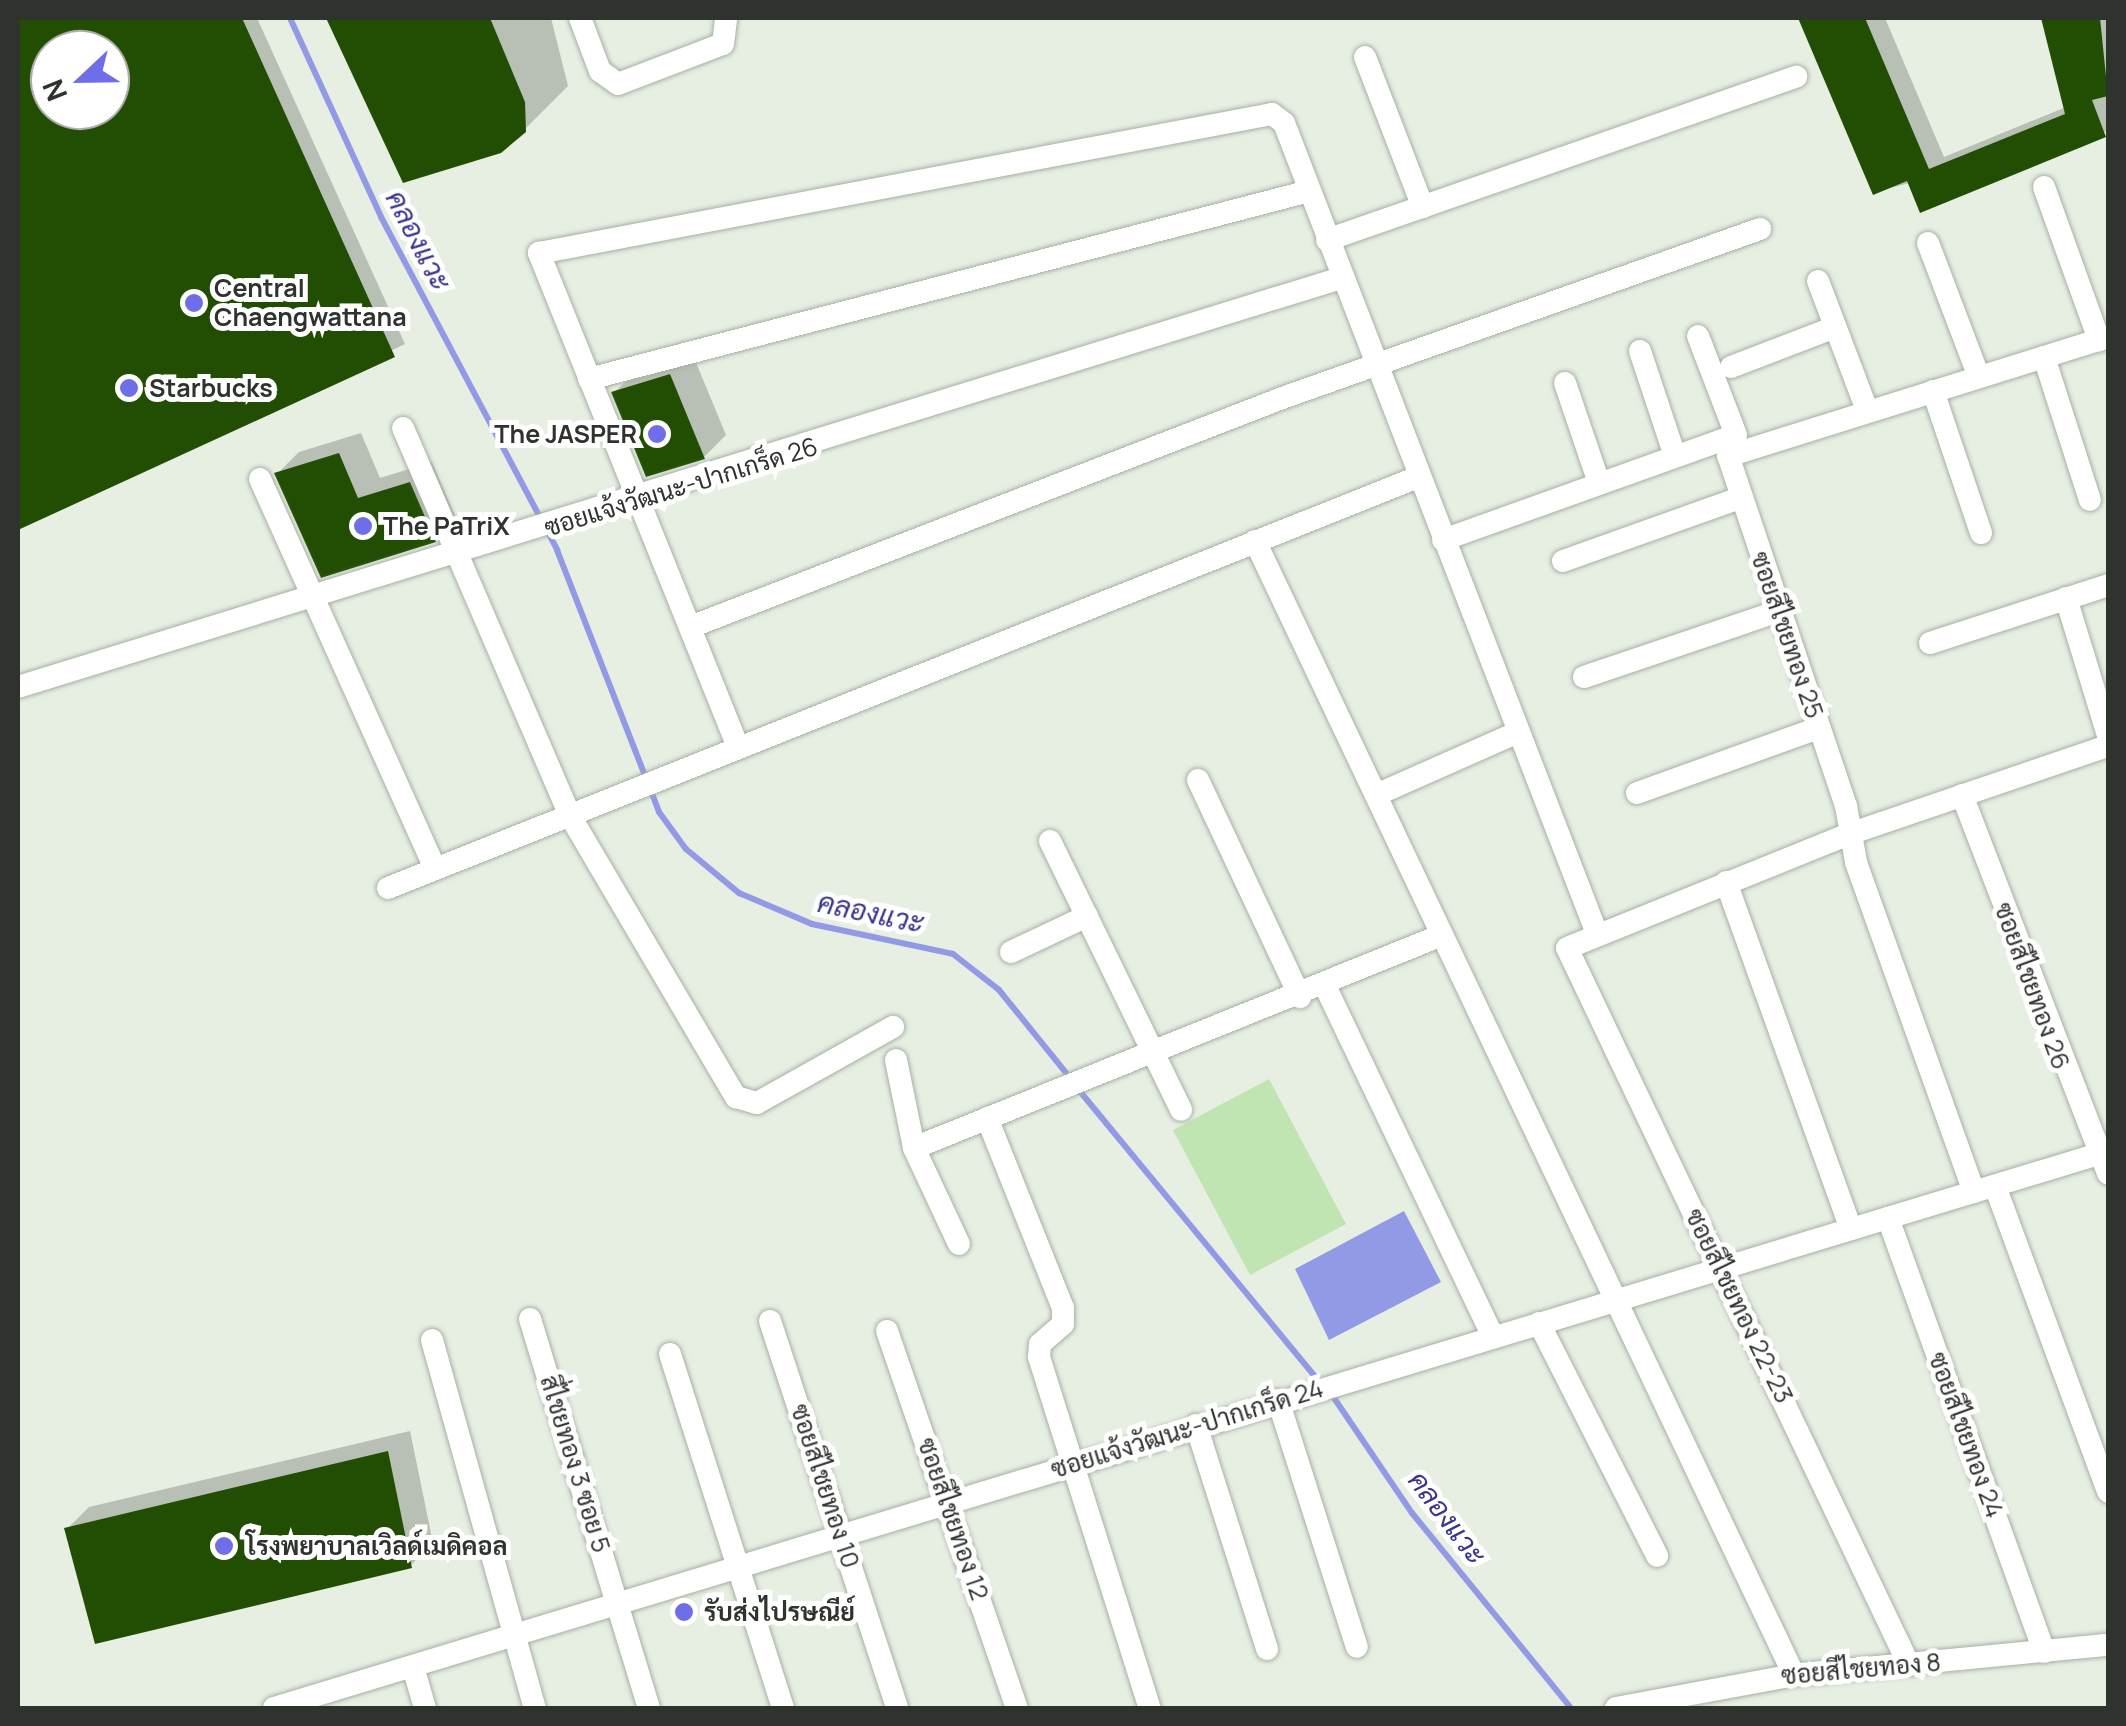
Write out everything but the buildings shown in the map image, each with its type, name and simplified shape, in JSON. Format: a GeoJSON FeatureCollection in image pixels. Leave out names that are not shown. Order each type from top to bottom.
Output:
{"type":"FeatureCollection","features":[{"type":"Feature","properties":{"kind":"street"},"geometry":{"type":"LineString","coordinates":[[580,18],[600,71],[618,84],[723,44],[726,18]]}},
{"type":"Feature","properties":{"kind":"street"},"geometry":{"type":"LineString","coordinates":[[1365,58],[1422,207]]}},
{"type":"Feature","properties":{"kind":"street"},"geometry":{"type":"LineString","coordinates":[[1328,240],[1796,77]]}},
{"type":"Feature","properties":{"kind":"street"},"geometry":{"type":"LineString","coordinates":[[738,747],[693,626],[539,253],[1260,112],[1284,123],[1596,931],[1852,833],[2108,746]]}},
{"type":"Feature","properties":{"kind":"street"},"geometry":{"type":"LineString","coordinates":[[2044,188],[2104,338]]}},
{"type":"Feature","properties":{"kind":"street"},"geometry":{"type":"LineString","coordinates":[[589,379],[1309,191]]}},
{"type":"Feature","properties":{"kind":"street"},"geometry":{"type":"LineString","coordinates":[[693,626],[1375,366],[1760,229]]}},
{"type":"Feature","properties":{"kind":"street"},"geometry":{"type":"LineString","coordinates":[[1928,243],[1979,377]]}},
{"type":"Feature","properties":{"kind":"street","name":"ซอยแจ้งวัฒนะ-ปากเกร็ด 26"},"geometry":{"type":"LineString","coordinates":[[18,686],[456,557],[1341,278]]}},
{"type":"Feature","properties":{"kind":"street"},"geometry":{"type":"LineString","coordinates":[[1818,281],[1867,410]]}},
{"type":"Feature","properties":{"kind":"street"},"geometry":{"type":"LineString","coordinates":[[1731,367],[1835,327]]}},
{"type":"Feature","properties":{"kind":"street"},"geometry":{"type":"LineString","coordinates":[[1443,540],[1736,435],[1698,336]]}},
{"type":"Feature","properties":{"kind":"street","name":"ซอยสีไชยทอง 25"},"geometry":{"type":"LineString","coordinates":[[1984,1189],[1852,833],[1728,456],[1736,448],[2104,338]]}},
{"type":"Feature","properties":{"kind":"street"},"geometry":{"type":"LineString","coordinates":[[1640,351],[1676,456]]}},
{"type":"Feature","properties":{"kind":"street"},"geometry":{"type":"LineString","coordinates":[[2044,356],[2090,500]]}},
{"type":"Feature","properties":{"kind":"street"},"geometry":{"type":"LineString","coordinates":[[1565,383],[1598,483]]}},
{"type":"Feature","properties":{"kind":"street"},"geometry":{"type":"LineString","coordinates":[[1933,391],[1982,533]]}},
{"type":"Feature","properties":{"kind":"street"},"geometry":{"type":"LineString","coordinates":[[403,428],[569,814],[736,1098],[758,1103],[893,1028]]}},
{"type":"Feature","properties":{"kind":"street"},"geometry":{"type":"LineString","coordinates":[[388,888],[1418,477]]}},
{"type":"Feature","properties":{"kind":"street"},"geometry":{"type":"LineString","coordinates":[[260,479],[434,869]]}},
{"type":"Feature","properties":{"kind":"street"},"geometry":{"type":"LineString","coordinates":[[1563,562],[1740,498]]}},
{"type":"Feature","properties":{"kind":"street"},"geometry":{"type":"LineString","coordinates":[[1255,542],[1794,1675]]}},
{"type":"Feature","properties":{"kind":"street"},"geometry":{"type":"LineString","coordinates":[[1930,643],[2108,585]]}},
{"type":"Feature","properties":{"kind":"street"},"geometry":{"type":"LineString","coordinates":[[2066,598],[2108,736]]}},
{"type":"Feature","properties":{"kind":"street"},"geometry":{"type":"LineString","coordinates":[[1584,677],[1779,612]]}},
{"type":"Feature","properties":{"kind":"street"},"geometry":{"type":"LineString","coordinates":[[1637,793],[1819,728]]}},
{"type":"Feature","properties":{"kind":"street"},"geometry":{"type":"LineString","coordinates":[[1376,795],[1518,732]]}},
{"type":"Feature","properties":{"kind":"street"},"geometry":{"type":"LineString","coordinates":[[1198,780],[1300,997]]}},
{"type":"Feature","properties":{"kind":"street","name":"ซอยสีไชยทอง 26"},"geometry":{"type":"LineString","coordinates":[[1962,795],[2106,1159]]}},
{"type":"Feature","properties":{"kind":"street"},"geometry":{"type":"LineString","coordinates":[[1050,841],[1181,1110]]}},
{"type":"Feature","properties":{"kind":"street"},"geometry":{"type":"LineString","coordinates":[[1726,882],[1852,1229]]}},
{"type":"Feature","properties":{"kind":"street"},"geometry":{"type":"LineString","coordinates":[[1011,952],[1087,916]]}},
{"type":"Feature","properties":{"kind":"street","name":"ซอยสีไชยทอง 22-23"},"geometry":{"type":"LineString","coordinates":[[1596,931],[1567,948],[1909,1665]]}},
{"type":"Feature","properties":{"kind":"street"},"geometry":{"type":"LineString","coordinates":[[914,1148],[1152,1051],[1300,997],[1442,934]]}},
{"type":"Feature","properties":{"kind":"street"},"geometry":{"type":"LineString","coordinates":[[1325,986],[1492,1334]]}},
{"type":"Feature","properties":{"kind":"street"},"geometry":{"type":"LineString","coordinates":[[896,1060],[914,1148],[959,1244]]}},
{"type":"Feature","properties":{"kind":"street"},"geometry":{"type":"LineString","coordinates":[[987,1118],[1062,1308],[1063,1324],[1040,1344],[1040,1356],[1150,1708]]}},
{"type":"Feature","properties":{"kind":"street","name":"ซอยแจ้งวัฒนะ-ปากเกร็ด 24"},"geometry":{"type":"LineString","coordinates":[[274,1708],[304,1704],[413,1667],[742,1572],[1492,1334],[1617,1301],[1984,1189],[2106,1159]]}},
{"type":"Feature","properties":{"kind":"street"},"geometry":{"type":"LineString","coordinates":[[1984,1189],[2108,1492]]}},
{"type":"Feature","properties":{"kind":"street","name":"ซอยสีไชยทอง 24"},"geometry":{"type":"LineString","coordinates":[[1888,1218],[2044,1652]]}},
{"type":"Feature","properties":{"kind":"street","name":"สี่ไชยทอง 3 ซอย 5"},"geometry":{"type":"LineString","coordinates":[[530,1319],[649,1708]]}},
{"type":"Feature","properties":{"kind":"street","name":"ซอยสีไชยทอง 10"},"geometry":{"type":"LineString","coordinates":[[770,1321],[898,1708]]}},
{"type":"Feature","properties":{"kind":"street"},"geometry":{"type":"LineString","coordinates":[[1538,1323],[1657,1556]]}},
{"type":"Feature","properties":{"kind":"street","name":"ซอยสีไชยทอง 12"},"geometry":{"type":"LineString","coordinates":[[887,1330],[1017,1708]]}},
{"type":"Feature","properties":{"kind":"street"},"geometry":{"type":"LineString","coordinates":[[432,1340],[535,1708]]}},
{"type":"Feature","properties":{"kind":"street"},"geometry":{"type":"LineString","coordinates":[[670,1354],[783,1708]]}},
{"type":"Feature","properties":{"kind":"street"},"geometry":{"type":"LineString","coordinates":[[1278,1400],[1356,1646]]}},
{"type":"Feature","properties":{"kind":"street"},"geometry":{"type":"LineString","coordinates":[[1196,1426],[1267,1648]]}},
{"type":"Feature","properties":{"kind":"street","name":"ซอยสีไชยทอง 8"},"geometry":{"type":"LineString","coordinates":[[1616,1708],[1794,1675],[2108,1645]]}},
{"type":"Feature","properties":{"kind":"street"},"geometry":{"type":"LineString","coordinates":[[413,1667],[425,1708]]}},
{"type":"Feature","properties":{"kind":"green space"},"geometry":{"type":"Polygon","coordinates":[[[1269,1079],[1346,1224],[1250,1275],[1173,1130],[1269,1079]]]}},
{"type":"Feature","properties":{"kind":"water"},"geometry":{"type":"Polygon","coordinates":[[[1404,1211],[1441,1282],[1329,1340],[1295,1269],[1404,1211]]]}},
{"type":"Feature","properties":{"kind":"waterway","name":"คลองแวะ"},"geometry":{"type":"LineString","coordinates":[[290,18],[381,217],[557,550],[659,812],[686,849],[739,893],[812,924],[953,954],[999,990],[1071,1079]]}},
{"type":"Feature","properties":{"kind":"waterway","name":"คลองแวะ"},"geometry":{"type":"LineString","coordinates":[[1078,1089],[1321,1384]]}},
{"type":"Feature","properties":{"kind":"waterway","name":"คลองแวะ"},"geometry":{"type":"LineString","coordinates":[[1330,1392],[1412,1513],[1571,1708]]}},
{"type":"Feature","properties":{"kind":"place","name":"Central Chaengwattana"},"geometry":{"type":"Point","coordinates":[194,303]}},
{"type":"Feature","properties":{"kind":"place","name":"Starbucks"},"geometry":{"type":"Point","coordinates":[129,388]}},
{"type":"Feature","properties":{"kind":"place","name":"The JASPER"},"geometry":{"type":"Point","coordinates":[657,434]}},
{"type":"Feature","properties":{"kind":"place","name":"The PaTriX"},"geometry":{"type":"Point","coordinates":[363,526]}},
{"type":"Feature","properties":{"kind":"place","name":"โรงพยาบาลเวิลด์เมดิคอล"},"geometry":{"type":"Point","coordinates":[224,1546]}},
{"type":"Feature","properties":{"kind":"place","name":"รับส่งไปรษณีย์"},"geometry":{"type":"Point","coordinates":[684,1612]}}]}
